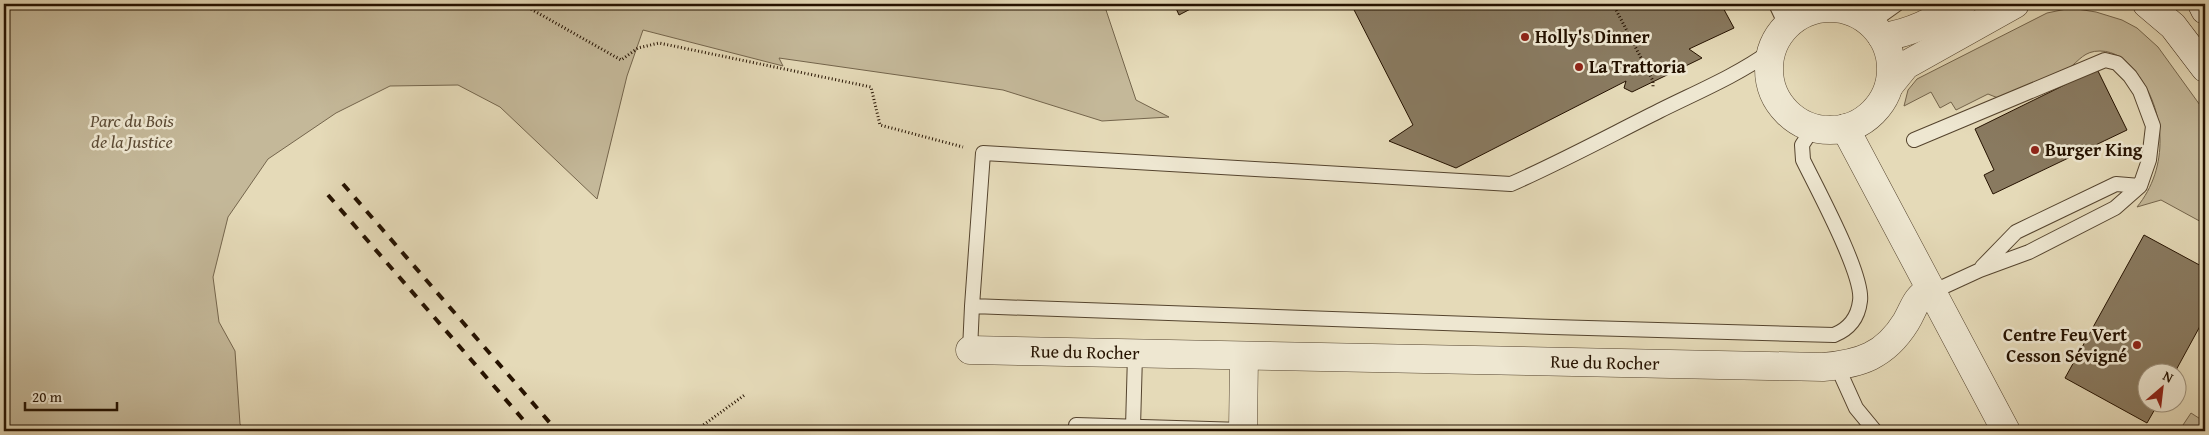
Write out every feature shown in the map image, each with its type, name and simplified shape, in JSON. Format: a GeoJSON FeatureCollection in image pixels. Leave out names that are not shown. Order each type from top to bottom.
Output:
{"type":"FeatureCollection","features":[{"type":"Feature","properties":{"kind":"street"},"geometry":{"type":"LineString","coordinates":[[1962,4],[1919,29],[1900,35],[1854,14],[1809,11],[1797,17],[1781,15],[1779,34],[1771,51],[1769,79],[1780,104],[1800,123],[1813,128],[1829,130],[1845,128],[1868,117],[1906,65],[2016,4]]}},
{"type":"Feature","properties":{"kind":"street"},"geometry":{"type":"LineString","coordinates":[[2147,4],[2173,26],[2205,68]]}},
{"type":"Feature","properties":{"kind":"street"},"geometry":{"type":"LineString","coordinates":[[2202,4],[2205,10]]}},
{"type":"Feature","properties":{"kind":"street"},"geometry":{"type":"LineString","coordinates":[[1854,14],[1891,60],[1889,86]]}},
{"type":"Feature","properties":{"kind":"street"},"geometry":{"type":"LineString","coordinates":[[1845,128],[1937,288],[2006,431]]}},
{"type":"Feature","properties":{"kind":"street","name":"Rue du Rocher"},"geometry":{"type":"LineString","coordinates":[[970,350],[1135,355],[1837,366],[1867,359],[1886,347],[1896,337],[1920,295],[1937,288]]}},
{"type":"Feature","properties":{"kind":"street"},"geometry":{"type":"LineString","coordinates":[[1242,431],[1244,357]]}},
{"type":"Feature","properties":{"kind":"lane"},"geometry":{"type":"LineString","coordinates":[[1854,14],[1882,14],[1898,4]]}},
{"type":"Feature","properties":{"kind":"lane"},"geometry":{"type":"LineString","coordinates":[[983,153],[1511,184],[1561,162],[1753,64],[1771,51]]}},
{"type":"Feature","properties":{"kind":"lane"},"geometry":{"type":"LineString","coordinates":[[1914,140],[2105,60],[2117,63],[2130,76],[2140,91],[2153,126],[2149,160],[2140,186],[2115,208],[2029,252],[1937,288]]}},
{"type":"Feature","properties":{"kind":"lane"},"geometry":{"type":"LineString","coordinates":[[972,306],[1834,335],[1845,330],[1851,324],[1860,300],[1859,283],[1802,160],[1802,145],[1813,128]]}},
{"type":"Feature","properties":{"kind":"lane","name":"Rue du Rocher"},"geometry":{"type":"LineString","coordinates":[[970,350],[983,153]]}},
{"type":"Feature","properties":{"kind":"lane"},"geometry":{"type":"LineString","coordinates":[[1980,270],[2016,232],[2116,184],[2140,186]]}},
{"type":"Feature","properties":{"kind":"lane"},"geometry":{"type":"LineString","coordinates":[[1133,426],[1135,355]]}},
{"type":"Feature","properties":{"kind":"lane"},"geometry":{"type":"LineString","coordinates":[[1837,366],[1856,408],[1875,431]]}},
{"type":"Feature","properties":{"kind":"lane"},"geometry":{"type":"LineString","coordinates":[[1076,425],[1242,431]]}},
{"type":"Feature","properties":{"kind":"path"},"geometry":{"type":"LineString","coordinates":[[522,4],[621,60],[638,48],[659,42],[871,87],[880,125],[983,153]]}},
{"type":"Feature","properties":{"kind":"path"},"geometry":{"type":"LineString","coordinates":[[1613,4],[1653,82],[1653,94],[1661,110]]}},
{"type":"Feature","properties":{"kind":"path"},"geometry":{"type":"LineString","coordinates":[[695,431],[746,394]]}},
{"type":"Feature","properties":{"kind":"green space","name":"Parc du Bois de la Justice"},"geometry":{"type":"Polygon","coordinates":[[[4,4],[1104,4],[1136,100],[1169,117],[1102,121],[1003,90],[779,58],[783,66],[643,30],[627,76],[597,199],[500,107],[458,85],[390,86],[336,113],[268,159],[228,217],[213,277],[219,322],[235,351],[240,424],[245,431],[4,431],[4,4]]]}},
{"type":"Feature","properties":{"kind":"green space"},"geometry":{"type":"Polygon","coordinates":[[[2071,8],[2096,12],[2122,20],[2137,28],[2158,47],[2205,112],[2205,224],[2161,200],[2137,207],[2155,175],[2160,139],[2158,121],[2146,86],[2132,67],[2115,54],[2105,51],[2090,53],[2061,73],[2003,100],[1988,94],[1956,110],[1951,102],[1940,108],[1931,92],[1904,106],[1908,90],[1917,79],[2047,13],[2071,8]]]}},
{"type":"Feature","properties":{"kind":"green space"},"geometry":{"type":"Polygon","coordinates":[[[2191,413],[2205,422],[2205,431],[2179,431],[2191,413]]]}},
{"type":"Feature","properties":{"kind":"building"},"geometry":{"type":"Polygon","coordinates":[[[1174,4],[1200,4],[1179,15],[1174,4]]]}},
{"type":"Feature","properties":{"kind":"building"},"geometry":{"type":"Polygon","coordinates":[[[1351,4],[1721,4],[1734,28],[1689,49],[1702,58],[1632,92],[1624,88],[1626,81],[1456,168],[1389,141],[1413,125],[1351,4]]]}},
{"type":"Feature","properties":{"kind":"building","name":"Burger King"},"geometry":{"type":"Polygon","coordinates":[[[2097,69],[2127,130],[1993,194],[1984,175],[1994,170],[1975,129],[2097,69]]]}},
{"type":"Feature","properties":{"kind":"building","name":"Centre Feu Vert Cesson Sévigné"},"geometry":{"type":"Polygon","coordinates":[[[2144,235],[2205,268],[2205,317],[2180,362],[2136,362],[2136,412],[2153,412],[2147,423],[2065,378],[2144,235]]]}},
{"type":"Feature","properties":{"kind":"railway"},"geometry":{"type":"LineString","coordinates":[[343,184],[557,431]]}},
{"type":"Feature","properties":{"kind":"railway"},"geometry":{"type":"LineString","coordinates":[[328,195],[533,431]]}},
{"type":"Feature","properties":{"kind":"place","name":"Holly's Dinner"},"geometry":{"type":"Point","coordinates":[1525,37]}},
{"type":"Feature","properties":{"kind":"place","name":"La Trattoria"},"geometry":{"type":"Point","coordinates":[1579,67]}},
{"type":"Feature","properties":{"kind":"place","name":"Burger King"},"geometry":{"type":"Point","coordinates":[2035,150]}},
{"type":"Feature","properties":{"kind":"place","name":"Centre Feu Vert Cesson Sévigné"},"geometry":{"type":"Point","coordinates":[2137,345]}}]}
